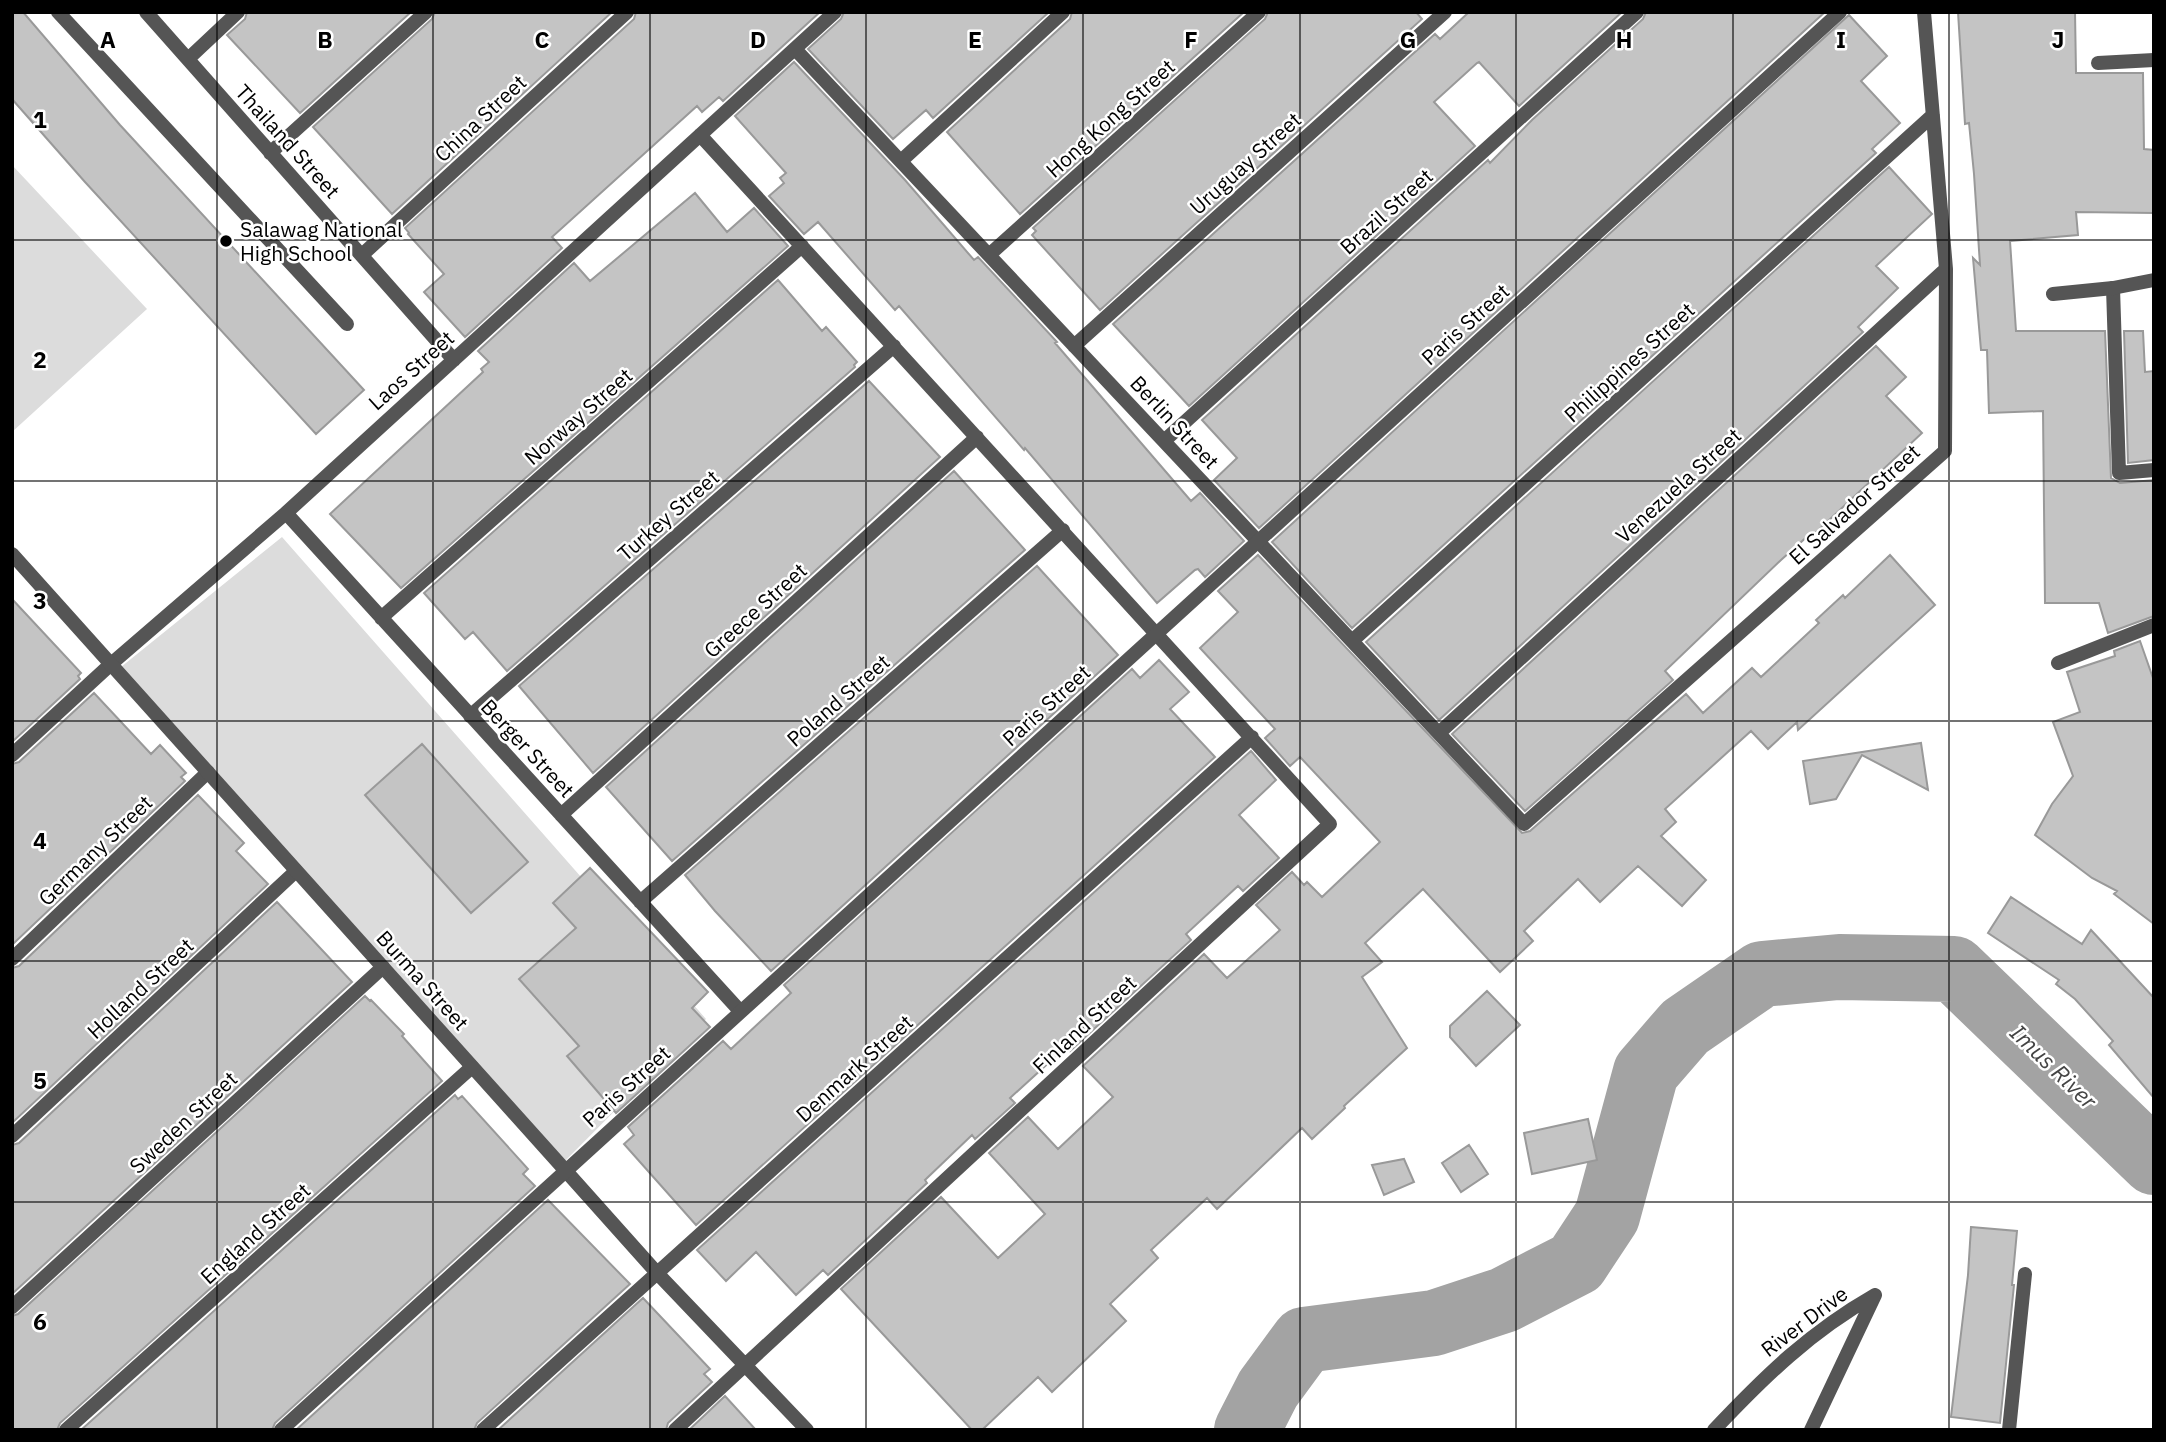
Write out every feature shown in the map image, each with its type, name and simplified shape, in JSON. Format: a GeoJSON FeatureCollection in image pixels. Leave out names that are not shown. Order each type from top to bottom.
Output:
{"type":"FeatureCollection","features":[{"type":"Feature","properties":{"kind":"street"},"geometry":{"type":"LineString","coordinates":[[58,12],[346,324]]}},
{"type":"Feature","properties":{"kind":"street","name":"Thailand Street"},"geometry":{"type":"LineString","coordinates":[[146,12],[454,360]]}},
{"type":"Feature","properties":{"kind":"street"},"geometry":{"type":"LineString","coordinates":[[188,59],[238,12]]}},
{"type":"Feature","properties":{"kind":"street"},"geometry":{"type":"LineString","coordinates":[[271,153],[426,12]]}},
{"type":"Feature","properties":{"kind":"street","name":"China Street"},"geometry":{"type":"LineString","coordinates":[[362,255],[627,12]]}},
{"type":"Feature","properties":{"kind":"street","name":"Laos Street"},"geometry":{"type":"LineString","coordinates":[[12,755],[111,664],[286,513],[835,12]]}},
{"type":"Feature","properties":{"kind":"street"},"geometry":{"type":"LineString","coordinates":[[901,161],[1063,12]]}},
{"type":"Feature","properties":{"kind":"street","name":"Hong Kong Street"},"geometry":{"type":"LineString","coordinates":[[989,255],[1259,12]]}},
{"type":"Feature","properties":{"kind":"street","name":"Uruguay Street"},"geometry":{"type":"LineString","coordinates":[[1074,345],[1444,12]]}},
{"type":"Feature","properties":{"kind":"street","name":"Brazil Street"},"geometry":{"type":"LineString","coordinates":[[1164,441],[1637,12]]}},
{"type":"Feature","properties":{"kind":"street","name":"Paris Street"},"geometry":{"type":"LineString","coordinates":[[281,1430],[1840,12]]}},
{"type":"Feature","properties":{"kind":"street","name":"El Salvador Street"},"geometry":{"type":"LineString","coordinates":[[1524,824],[1945,451],[1946,269],[1924,12]]}},
{"type":"Feature","properties":{"kind":"street","name":"Berlin Street"},"geometry":{"type":"LineString","coordinates":[[795,49],[1524,824]]}},
{"type":"Feature","properties":{"kind":"street"},"geometry":{"type":"LineString","coordinates":[[2098,63],[2154,60]]}},
{"type":"Feature","properties":{"kind":"street","name":"Philippines Street"},"geometry":{"type":"LineString","coordinates":[[1352,641],[1933,115]]}},
{"type":"Feature","properties":{"kind":"street","name":"Finland Street"},"geometry":{"type":"LineString","coordinates":[[675,1430],[1330,824],[700,135]]}},
{"type":"Feature","properties":{"kind":"street","name":"Norway Street"},"geometry":{"type":"LineString","coordinates":[[381,618],[802,246]]}},
{"type":"Feature","properties":{"kind":"street","name":"Venezuela Street"},"geometry":{"type":"LineString","coordinates":[[1438,733],[1946,269]]}},
{"type":"Feature","properties":{"kind":"street"},"geometry":{"type":"LineString","coordinates":[[2053,294],[2113,288],[2154,280]]}},
{"type":"Feature","properties":{"kind":"street"},"geometry":{"type":"LineString","coordinates":[[2113,288],[2119,473],[2154,470]]}},
{"type":"Feature","properties":{"kind":"street","name":"Turkey Street"},"geometry":{"type":"LineString","coordinates":[[470,716],[894,346]]}},
{"type":"Feature","properties":{"kind":"street","name":"Greece Street"},"geometry":{"type":"LineString","coordinates":[[561,815],[977,437]]}},
{"type":"Feature","properties":{"kind":"street","name":"Berger Street"},"geometry":{"type":"LineString","coordinates":[[286,513],[740,1011]]}},
{"type":"Feature","properties":{"kind":"street","name":"Poland Street"},"geometry":{"type":"LineString","coordinates":[[640,902],[1063,530]]}},
{"type":"Feature","properties":{"kind":"street","name":"Burma Street"},"geometry":{"type":"LineString","coordinates":[[15,563],[111,664],[657,1273],[807,1430]]}},
{"type":"Feature","properties":{"kind":"street"},"geometry":{"type":"LineString","coordinates":[[2058,663],[2154,625]]}},
{"type":"Feature","properties":{"kind":"street","name":"Denmark Street"},"geometry":{"type":"LineString","coordinates":[[483,1430],[1252,737]]}},
{"type":"Feature","properties":{"kind":"street","name":"Germany Street"},"geometry":{"type":"LineString","coordinates":[[12,959],[208,772]]}},
{"type":"Feature","properties":{"kind":"street","name":"Holland Street"},"geometry":{"type":"LineString","coordinates":[[12,1136],[296,871]]}},
{"type":"Feature","properties":{"kind":"street","name":"Sweden Street"},"geometry":{"type":"LineString","coordinates":[[12,1307],[383,967]]}},
{"type":"Feature","properties":{"kind":"street","name":"England Street"},"geometry":{"type":"LineString","coordinates":[[66,1430],[472,1067]]}},
{"type":"Feature","properties":{"kind":"street"},"geometry":{"type":"LineString","coordinates":[[2009,1430],[2025,1274]]}},
{"type":"Feature","properties":{"kind":"street","name":"River Drive"},"geometry":{"type":"LineString","coordinates":[[1714,1430],[1805,1341],[1839,1316],[1875,1295],[1811,1430]]}},
{"type":"Feature","properties":{"kind":"shaded area"},"geometry":{"type":"Polygon","coordinates":[[[12,165],[147,309],[12,432],[12,165]]]}},
{"type":"Feature","properties":{"kind":"shaded area"},"geometry":{"type":"Polygon","coordinates":[[[282,537],[706,1019],[565,1161],[121,667],[282,537]]]}},
{"type":"Feature","properties":{"kind":"building"},"geometry":{"type":"Polygon","coordinates":[[[12,12],[23,12],[120,125],[364,390],[316,434],[12,99],[12,12]]]}},
{"type":"Feature","properties":{"kind":"building"},"geometry":{"type":"Polygon","coordinates":[[[247,12],[411,12],[300,113],[227,35],[245,19],[247,12]]]}},
{"type":"Feature","properties":{"kind":"building"},"geometry":{"type":"Polygon","coordinates":[[[435,12],[612,12],[392,214],[313,127],[432,19],[435,12]]]}},
{"type":"Feature","properties":{"kind":"building"},"geometry":{"type":"Polygon","coordinates":[[[636,12],[820,12],[723,101],[719,97],[702,112],[697,106],[552,237],[562,248],[465,337],[424,292],[444,274],[405,228],[634,19],[636,12]]]}},
{"type":"Feature","properties":{"kind":"building"},"geometry":{"type":"Polygon","coordinates":[[[844,12],[1049,12],[933,118],[926,110],[893,139],[808,49],[841,19],[844,12]]]}},
{"type":"Feature","properties":{"kind":"building"},"geometry":{"type":"Polygon","coordinates":[[[1072,12],[1244,12],[1020,214],[947,132],[1070,19],[1072,12]]]}},
{"type":"Feature","properties":{"kind":"building"},"geometry":{"type":"Polygon","coordinates":[[[1268,12],[1416,12],[1422,19],[1100,310],[1032,235],[1036,231],[1033,228],[1265,19],[1268,12]]]}},
{"type":"Feature","properties":{"kind":"building"},"geometry":{"type":"Polygon","coordinates":[[[1469,12],[1622,12],[1519,106],[1479,62],[1434,102],[1475,146],[1189,406],[1113,324],[1435,34],[1440,39],[1469,12]]]}},
{"type":"Feature","properties":{"kind":"building"},"geometry":{"type":"Polygon","coordinates":[[[1646,12],[1825,12],[1259,528],[1214,480],[1237,458],[1202,420],[1488,160],[1490,163],[1532,120],[1643,19],[1646,12]]]}},
{"type":"Feature","properties":{"kind":"building"},"geometry":{"type":"Polygon","coordinates":[[[1958,12],[2075,12],[2076,73],[2143,73],[2144,149],[2154,150],[2154,213],[2076,212],[2078,235],[2010,241],[2016,331],[2105,331],[2111,478],[2120,483],[2154,480],[2154,616],[2108,633],[2099,603],[2045,603],[2043,411],[1989,413],[1987,350],[1981,350],[1973,258],[1980,265],[1969,123],[1965,124],[1958,12]]]}},
{"type":"Feature","properties":{"kind":"building"},"geometry":{"type":"Polygon","coordinates":[[[1849,15],[1887,56],[1861,81],[1900,123],[1872,149],[1876,153],[1352,628],[1272,542],[1849,15]]]}},
{"type":"Feature","properties":{"kind":"building"},"geometry":{"type":"Polygon","coordinates":[[[794,62],[905,180],[974,260],[978,257],[1057,342],[1055,343],[1191,501],[1200,493],[1244,541],[1205,577],[1198,569],[1195,570],[1157,603],[899,306],[895,310],[818,222],[804,234],[769,196],[784,183],[780,178],[786,173],[735,116],[794,62]]]}},
{"type":"Feature","properties":{"kind":"building"},"geometry":{"type":"Polygon","coordinates":[[[1889,167],[1932,214],[1876,266],[1898,288],[1858,327],[1863,332],[1439,720],[1366,642],[1889,167]]]}},
{"type":"Feature","properties":{"kind":"building"},"geometry":{"type":"Polygon","coordinates":[[[695,193],[727,232],[754,208],[788,246],[401,588],[330,514],[483,372],[481,369],[489,362],[478,351],[574,263],[590,281],[695,193]]]}},
{"type":"Feature","properties":{"kind":"building"},"geometry":{"type":"Polygon","coordinates":[[[778,280],[822,331],[826,327],[857,362],[855,367],[507,671],[473,632],[465,639],[424,593],[778,280]]]}},
{"type":"Feature","properties":{"kind":"building"},"geometry":{"type":"Polygon","coordinates":[[[2124,331],[2143,331],[2145,372],[2154,371],[2154,460],[2128,463],[2124,331]]]}},
{"type":"Feature","properties":{"kind":"building"},"geometry":{"type":"Polygon","coordinates":[[[1876,346],[1906,377],[1886,396],[1922,433],[1811,537],[1809,535],[1781,560],[1665,671],[1673,680],[1525,811],[1452,734],[1876,346]]]}},
{"type":"Feature","properties":{"kind":"building"},"geometry":{"type":"Polygon","coordinates":[[[869,381],[940,457],[593,773],[519,686],[869,381]]]}},
{"type":"Feature","properties":{"kind":"building"},"geometry":{"type":"Polygon","coordinates":[[[954,471],[1025,550],[672,861],[606,787],[954,471]]]}},
{"type":"Feature","properties":{"kind":"building"},"geometry":{"type":"Polygon","coordinates":[[[1258,555],[1522,833],[1530,831],[1686,694],[1703,713],[1752,668],[1761,677],[1819,623],[1816,620],[1843,595],[1845,598],[1890,555],[1935,605],[1798,730],[1797,722],[1768,749],[1751,731],[1665,809],[1676,822],[1661,836],[1706,880],[1682,906],[1638,866],[1600,902],[1578,879],[1524,931],[1533,941],[1500,972],[1423,889],[1365,943],[1382,962],[1362,977],[1407,1048],[1312,1139],[1302,1128],[1217,1209],[1207,1198],[1151,1250],[1158,1258],[1110,1304],[1126,1321],[1052,1392],[1038,1377],[982,1430],[972,1430],[841,1289],[941,1197],[998,1258],[1045,1214],[989,1153],[1028,1117],[1058,1149],[1113,1097],[1083,1066],[1204,954],[1227,978],[1280,930],[1256,905],[1292,872],[1304,885],[1307,882],[1322,897],[1380,842],[1300,757],[1290,766],[1265,738],[1275,729],[1200,648],[1238,612],[1218,591],[1258,555]]]}},
{"type":"Feature","properties":{"kind":"building"},"geometry":{"type":"Polygon","coordinates":[[[1037,566],[1118,655],[771,971],[685,875],[1037,566]]]}},
{"type":"Feature","properties":{"kind":"building"},"geometry":{"type":"Polygon","coordinates":[[[12,599],[81,673],[78,676],[80,679],[12,742],[12,599]]]}},
{"type":"Feature","properties":{"kind":"building"},"geometry":{"type":"Polygon","coordinates":[[[2140,641],[2154,681],[2154,924],[2114,894],[2117,891],[2092,878],[2035,835],[2052,804],[2073,776],[2053,722],[2080,712],[2067,672],[2115,656],[2114,651],[2140,641]]]}},
{"type":"Feature","properties":{"kind":"building"},"geometry":{"type":"Polygon","coordinates":[[[1159,660],[1189,692],[1170,709],[1215,757],[696,1225],[624,1144],[634,1135],[628,1127],[723,1041],[731,1049],[791,993],[784,985],[1132,669],[1140,678],[1159,660]]]}},
{"type":"Feature","properties":{"kind":"building"},"geometry":{"type":"Polygon","coordinates":[[[94,693],[151,754],[160,745],[186,773],[181,777],[185,781],[12,945],[12,764],[19,762],[94,693]]]}},
{"type":"Feature","properties":{"kind":"building"},"geometry":{"type":"Polygon","coordinates":[[[1921,743],[1928,790],[1862,755],[1836,799],[1810,804],[1803,761],[1921,743]]]}},
{"type":"Feature","properties":{"kind":"building"},"geometry":{"type":"Polygon","coordinates":[[[422,744],[528,862],[471,913],[365,795],[422,744]]]}},
{"type":"Feature","properties":{"kind":"building"},"geometry":{"type":"Polygon","coordinates":[[[1251,751],[1276,780],[1239,815],[1279,858],[1243,891],[1238,886],[1186,934],[1191,940],[1070,1051],[1066,1047],[1010,1098],[1015,1103],[975,1139],[972,1135],[925,1180],[927,1183],[828,1275],[823,1270],[796,1295],[756,1252],[726,1281],[697,1250],[1251,751]]]}},
{"type":"Feature","properties":{"kind":"building"},"geometry":{"type":"Polygon","coordinates":[[[198,795],[244,843],[236,851],[268,884],[12,1123],[12,968],[19,966],[198,795]]]}},
{"type":"Feature","properties":{"kind":"building"},"geometry":{"type":"Polygon","coordinates":[[[590,868],[708,992],[692,1008],[710,1027],[616,1113],[567,1056],[579,1046],[519,979],[576,928],[553,903],[590,868]]]}},
{"type":"Feature","properties":{"kind":"building"},"geometry":{"type":"Polygon","coordinates":[[[2011,897],[2082,944],[2091,930],[2154,998],[2154,1098],[2109,1045],[2113,1041],[2075,999],[2056,984],[2059,980],[1988,933],[2011,897]]]}},
{"type":"Feature","properties":{"kind":"building"},"geometry":{"type":"Polygon","coordinates":[[[277,902],[352,982],[12,1294],[12,1145],[19,1143],[277,902]]]}},
{"type":"Feature","properties":{"kind":"building"},"geometry":{"type":"Polygon","coordinates":[[[1487,991],[1520,1025],[1476,1066],[1450,1037],[1450,1026],[1487,991]]]}},
{"type":"Feature","properties":{"kind":"building"},"geometry":{"type":"Polygon","coordinates":[[[365,996],[404,1034],[402,1036],[442,1081],[60,1423],[57,1430],[12,1430],[12,1316],[18,1314],[365,996]]]}},
{"type":"Feature","properties":{"kind":"building"},"geometry":{"type":"Polygon","coordinates":[[[455,1095],[458,1099],[462,1096],[528,1169],[523,1174],[535,1186],[275,1423],[272,1430],[81,1430],[455,1095]]]}},
{"type":"Feature","properties":{"kind":"building"},"geometry":{"type":"Polygon","coordinates":[[[1588,1119],[1597,1160],[1532,1174],[1524,1133],[1588,1119]]]}},
{"type":"Feature","properties":{"kind":"building"},"geometry":{"type":"Polygon","coordinates":[[[1469,1145],[1488,1174],[1461,1192],[1442,1163],[1469,1145]]]}},
{"type":"Feature","properties":{"kind":"building"},"geometry":{"type":"Polygon","coordinates":[[[1404,1159],[1414,1182],[1384,1195],[1372,1165],[1404,1159]]]}},
{"type":"Feature","properties":{"kind":"building"},"geometry":{"type":"Polygon","coordinates":[[[548,1200],[630,1284],[477,1423],[474,1430],[296,1430],[548,1200]]]}},
{"type":"Feature","properties":{"kind":"building"},"geometry":{"type":"Polygon","coordinates":[[[1971,1227],[2017,1231],[2000,1423],[1951,1417],[1971,1227]]]}},
{"type":"Feature","properties":{"kind":"building"},"geometry":{"type":"Polygon","coordinates":[[[643,1298],[710,1369],[704,1374],[712,1382],[668,1423],[666,1430],[498,1430],[643,1298]]]}},
{"type":"Feature","properties":{"kind":"building"},"geometry":{"type":"Polygon","coordinates":[[[725,1396],[756,1430],[689,1430],[725,1396]]]}},
{"type":"Feature","properties":{"kind":"waterway","name":"Imus River"},"geometry":{"type":"LineString","coordinates":[[1247,1430],[1268,1389],[1304,1340],[1434,1323],[1504,1300],[1576,1263],[1607,1216],[1646,1072],[1685,1027],[1762,974],[1839,967],[1954,969],[2154,1162]]}},
{"type":"Feature","properties":{"kind":"place","name":"Salawag National High School"},"geometry":{"type":"Point","coordinates":[226,241]}}]}
